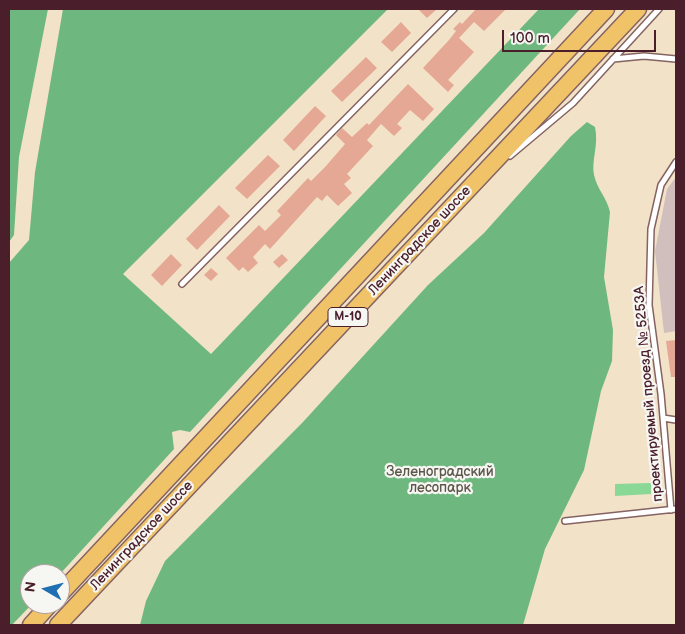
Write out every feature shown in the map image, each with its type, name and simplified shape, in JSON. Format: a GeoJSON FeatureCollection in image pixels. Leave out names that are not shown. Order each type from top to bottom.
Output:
{"type":"FeatureCollection","features":[{"type":"Feature","properties":{"kind":"highway","name":"Ленинградское шоссе"},"geometry":{"type":"LineString","coordinates":[[70,583],[606,9]]}},
{"type":"Feature","properties":{"kind":"highway","name":"Ленинградское шоссе"},"geometry":{"type":"LineString","coordinates":[[58,625],[638,9]]}},
{"type":"Feature","properties":{"kind":"highway"},"geometry":{"type":"LineString","coordinates":[[31,625],[41,614]]}},
{"type":"Feature","properties":{"kind":"lane"},"geometry":{"type":"LineString","coordinates":[[182,284],[454,9]]}},
{"type":"Feature","properties":{"kind":"lane"},"geometry":{"type":"LineString","coordinates":[[463,195],[573,103],[659,9]]}},
{"type":"Feature","properties":{"kind":"lane"},"geometry":{"type":"LineString","coordinates":[[612,59],[644,56],[676,59]]}},
{"type":"Feature","properties":{"kind":"lane","name":"проектируемый проезд № 5253А"},"geometry":{"type":"LineString","coordinates":[[674,510],[649,305],[651,229],[662,185],[676,162]]}},
{"type":"Feature","properties":{"kind":"lane"},"geometry":{"type":"LineString","coordinates":[[663,418],[676,420]]}},
{"type":"Feature","properties":{"kind":"lane"},"geometry":{"type":"LineString","coordinates":[[565,521],[674,510]]}},
{"type":"Feature","properties":{"kind":"shaded area"},"geometry":{"type":"Polygon","coordinates":[[[676,177],[676,331],[664,333],[655,251],[667,189],[676,177]]]}},
{"type":"Feature","properties":{"kind":"green space"},"geometry":{"type":"Polygon","coordinates":[[[9,9],[48,9],[19,157],[14,235],[9,242],[9,9]]]}},
{"type":"Feature","properties":{"kind":"green space"},"geometry":{"type":"Polygon","coordinates":[[[63,9],[388,9],[123,274],[211,354],[539,9],[580,9],[190,432],[180,430],[172,432],[174,449],[69,564],[20,564],[20,614],[22,614],[12,625],[9,625],[9,263],[29,240],[35,172],[63,9]]]}},
{"type":"Feature","properties":{"kind":"green space","name":"Зеленоградский лесопарк"},"geometry":{"type":"Polygon","coordinates":[[[587,122],[595,127],[596,140],[593,170],[597,185],[607,202],[610,212],[604,277],[613,330],[612,361],[601,391],[584,470],[545,549],[523,625],[140,625],[146,601],[165,561],[303,422],[428,285],[484,233],[571,136],[587,122]]]}},
{"type":"Feature","properties":{"kind":"green space"},"geometry":{"type":"Polygon","coordinates":[[[651,483],[651,494],[615,496],[615,484],[651,483]]]}},
{"type":"Feature","properties":{"kind":"building"},"geometry":{"type":"Polygon","coordinates":[[[418,9],[437,9],[427,18],[418,9]]]}},
{"type":"Feature","properties":{"kind":"building"},"geometry":{"type":"Polygon","coordinates":[[[476,9],[506,9],[484,31],[474,22],[459,38],[474,52],[448,80],[454,85],[448,92],[423,68],[456,31],[453,29],[460,22],[462,24],[476,9]]]}},
{"type":"Feature","properties":{"kind":"building"},"geometry":{"type":"Polygon","coordinates":[[[401,22],[411,33],[392,52],[381,42],[401,22]]]}},
{"type":"Feature","properties":{"kind":"building"},"geometry":{"type":"Polygon","coordinates":[[[366,57],[377,68],[342,102],[331,91],[366,57]]]}},
{"type":"Feature","properties":{"kind":"building"},"geometry":{"type":"Polygon","coordinates":[[[408,84],[434,109],[423,121],[410,110],[397,124],[402,128],[394,136],[381,124],[367,140],[373,146],[347,174],[351,178],[344,184],[352,193],[338,206],[327,195],[322,201],[317,197],[270,249],[265,244],[253,257],[258,263],[248,272],[243,267],[239,271],[226,258],[259,225],[265,231],[281,215],[277,211],[308,178],[311,181],[326,166],[345,144],[336,135],[342,128],[352,137],[367,123],[369,125],[408,84]]]}},
{"type":"Feature","properties":{"kind":"building"},"geometry":{"type":"Polygon","coordinates":[[[315,106],[326,116],[294,151],[283,140],[315,106]]]}},
{"type":"Feature","properties":{"kind":"building"},"geometry":{"type":"Polygon","coordinates":[[[268,155],[280,166],[247,199],[235,188],[268,155]]]}},
{"type":"Feature","properties":{"kind":"building"},"geometry":{"type":"Polygon","coordinates":[[[219,205],[230,216],[197,250],[186,239],[219,205]]]}},
{"type":"Feature","properties":{"kind":"building"},"geometry":{"type":"Polygon","coordinates":[[[171,254],[182,265],[162,286],[151,275],[171,254]]]}},
{"type":"Feature","properties":{"kind":"building"},"geometry":{"type":"Polygon","coordinates":[[[282,254],[288,260],[279,268],[273,262],[282,254]]]}},
{"type":"Feature","properties":{"kind":"building"},"geometry":{"type":"Polygon","coordinates":[[[211,268],[218,274],[211,281],[204,275],[211,268]]]}},
{"type":"Feature","properties":{"kind":"building"},"geometry":{"type":"Polygon","coordinates":[[[676,340],[676,377],[671,377],[666,341],[676,340]]]}}]}
